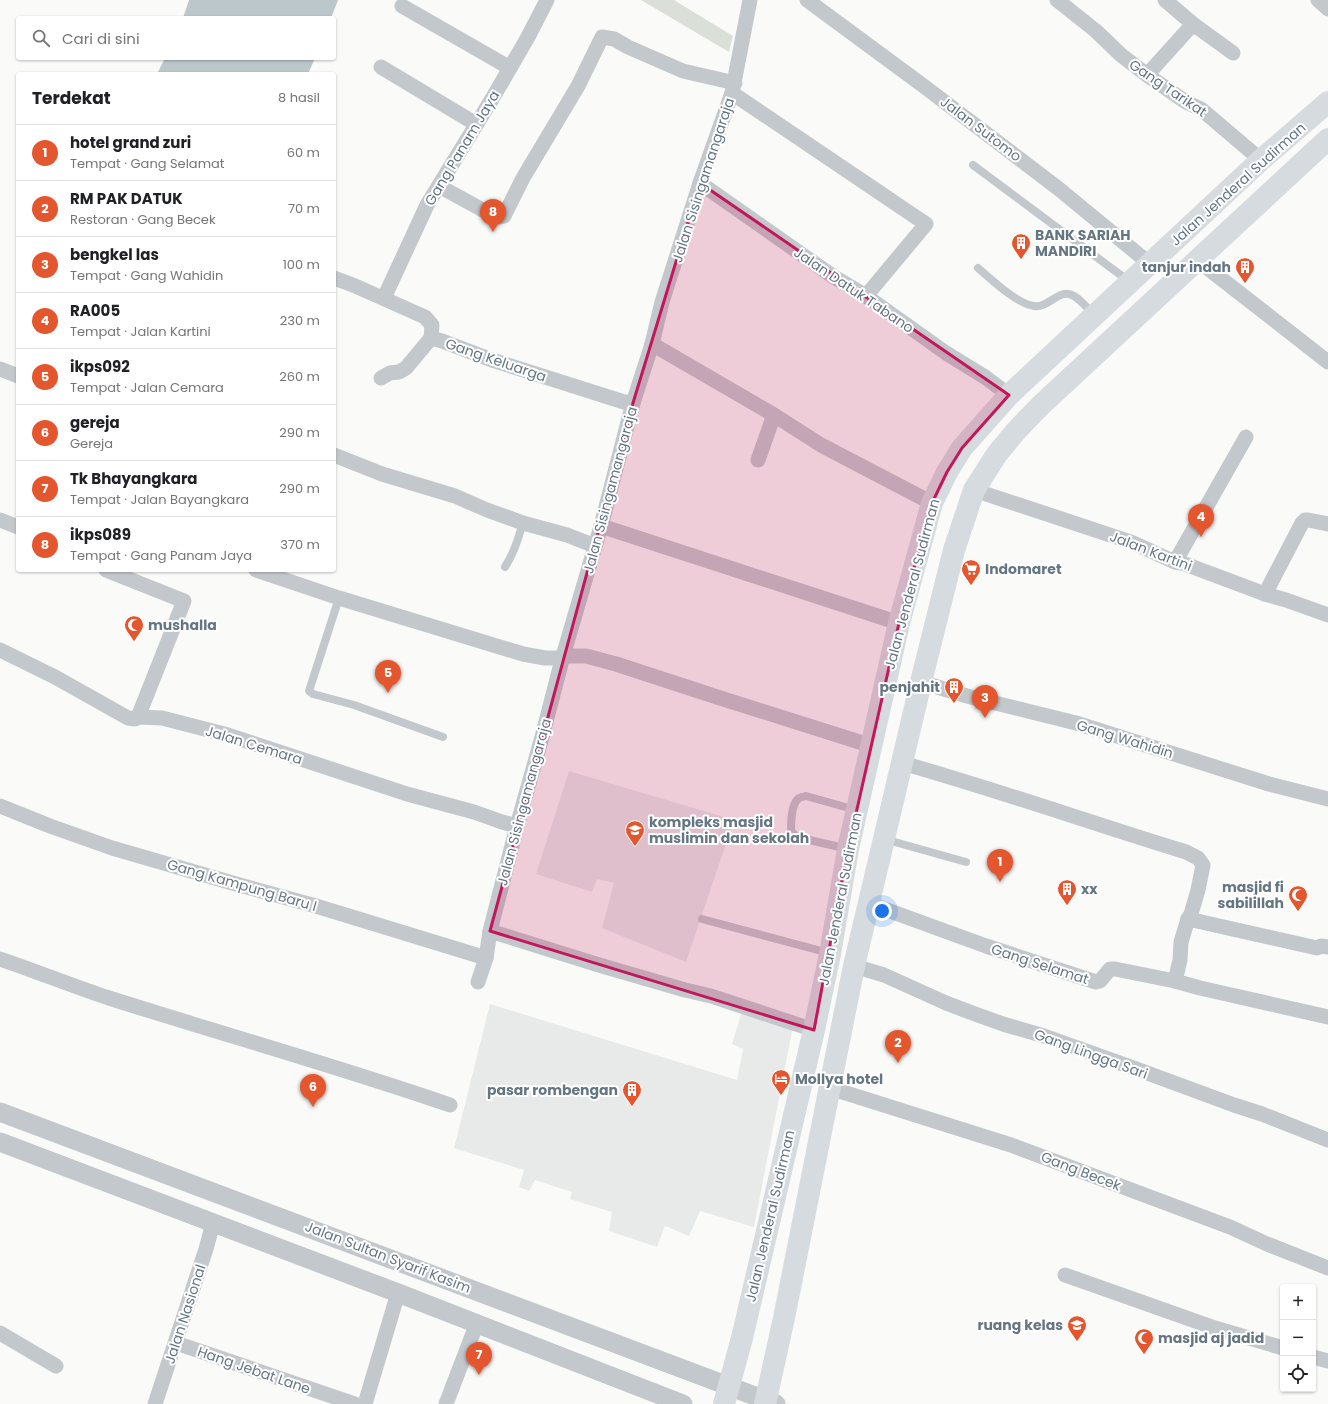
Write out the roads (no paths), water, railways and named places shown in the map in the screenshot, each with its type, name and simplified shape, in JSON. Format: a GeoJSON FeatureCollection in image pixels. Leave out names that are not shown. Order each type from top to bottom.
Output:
{"type":"FeatureCollection","features":[{"type":"Feature","properties":{"kind":"main road","name":"Jalan Jenderal Sudirman"},"geometry":{"type":"LineString","coordinates":[[726,1395],[742,1338],[814,1030],[830,954],[848,849],[899,624],[932,502],[947,472],[962,448],[1009,395],[1261,160],[1328,102]]}},
{"type":"Feature","properties":{"kind":"main road","name":"Jalan Jenderal Sudirman"},"geometry":{"type":"LineString","coordinates":[[769,1403],[784,1318],[854,966],[868,903],[954,550],[974,490],[997,454],[1031,416],[1328,139]]}},
{"type":"Feature","properties":{"kind":"street","name":"Gang Panam Jaya"},"geometry":{"type":"LineString","coordinates":[[384,298],[427,205],[510,68],[547,0]]}},
{"type":"Feature","properties":{"kind":"street","name":"Jalan Sisingamangaraja"},"geometry":{"type":"LineString","coordinates":[[478,982],[486,958],[490,931],[517,826],[563,656],[601,526],[633,403],[652,344],[662,302],[700,183],[734,88],[750,0]]}},
{"type":"Feature","properties":{"kind":"street","name":"Jalan Sutomo"},"geometry":{"type":"LineString","coordinates":[[807,0],[1059,189],[1150,264]]}},
{"type":"Feature","properties":{"kind":"street","name":"Gang Tarikat"},"geometry":{"type":"LineString","coordinates":[[1057,0],[1096,31],[1121,55],[1147,76],[1186,102],[1201,109],[1261,160]]}},
{"type":"Feature","properties":{"kind":"street"},"geometry":{"type":"LineString","coordinates":[[1165,0],[1193,24],[1233,53]]}},
{"type":"Feature","properties":{"kind":"street"},"geometry":{"type":"LineString","coordinates":[[1318,0],[1328,8]]}},
{"type":"Feature","properties":{"kind":"street"},"geometry":{"type":"LineString","coordinates":[[402,6],[510,68]]}},
{"type":"Feature","properties":{"kind":"street"},"geometry":{"type":"LineString","coordinates":[[1147,76],[1193,24]]}},
{"type":"Feature","properties":{"kind":"street"},"geometry":{"type":"LineString","coordinates":[[439,186],[498,218],[504,216],[523,178],[578,86],[602,37],[614,39],[628,47],[683,71],[734,88],[926,224],[866,296]]}},
{"type":"Feature","properties":{"kind":"street"},"geometry":{"type":"LineString","coordinates":[[381,67],[476,124]]}},
{"type":"Feature","properties":{"kind":"street","name":"Jalan Datuk Tabano"},"geometry":{"type":"LineString","coordinates":[[700,183],[834,277],[866,296],[946,353],[985,377],[1009,395]]}},
{"type":"Feature","properties":{"kind":"street"},"geometry":{"type":"LineString","coordinates":[[1199,259],[1210,270],[1328,362]]}},
{"type":"Feature","properties":{"kind":"street","name":"Gang Keluarga"},"geometry":{"type":"LineString","coordinates":[[336,279],[384,298],[425,317],[432,325],[431,338],[492,360],[624,402],[633,403]]}},
{"type":"Feature","properties":{"kind":"street"},"geometry":{"type":"LineString","coordinates":[[381,378],[390,373],[400,372],[406,368],[431,338]]}},
{"type":"Feature","properties":{"kind":"street"},"geometry":{"type":"LineString","coordinates":[[652,344],[774,415],[821,445],[932,502]]}},
{"type":"Feature","properties":{"kind":"street"},"geometry":{"type":"LineString","coordinates":[[0,369],[16,375]]}},
{"type":"Feature","properties":{"kind":"street"},"geometry":{"type":"LineString","coordinates":[[758,460],[774,415]]}},
{"type":"Feature","properties":{"kind":"street"},"geometry":{"type":"LineString","coordinates":[[1175,562],[1246,437]]}},
{"type":"Feature","properties":{"kind":"street"},"geometry":{"type":"LineString","coordinates":[[336,456],[382,474],[455,496],[487,510],[523,523],[561,533],[595,546]]}},
{"type":"Feature","properties":{"kind":"street","name":"Jalan Kartini"},"geometry":{"type":"LineString","coordinates":[[974,490],[1131,542],[1175,562],[1185,564],[1265,594],[1328,615]]}},
{"type":"Feature","properties":{"kind":"street"},"geometry":{"type":"LineString","coordinates":[[0,520],[16,526]]}},
{"type":"Feature","properties":{"kind":"street"},"geometry":{"type":"LineString","coordinates":[[1265,594],[1302,523],[1305,520],[1308,520],[1328,524]]}},
{"type":"Feature","properties":{"kind":"street"},"geometry":{"type":"LineString","coordinates":[[601,526],[899,624]]}},
{"type":"Feature","properties":{"kind":"street"},"geometry":{"type":"LineString","coordinates":[[111,572],[184,601],[138,717]]}},
{"type":"Feature","properties":{"kind":"street"},"geometry":{"type":"LineString","coordinates":[[262,572],[339,598],[523,654],[545,658],[586,656],[616,664],[872,746]]}},
{"type":"Feature","properties":{"kind":"street","name":"Jalan Cemara"},"geometry":{"type":"LineString","coordinates":[[0,650],[55,677],[128,718],[162,718],[228,735],[407,794],[474,812],[517,826]]}},
{"type":"Feature","properties":{"kind":"street","name":"Gang Wahidin"},"geometry":{"type":"LineString","coordinates":[[921,682],[967,696],[1104,731],[1269,784],[1328,799]]}},
{"type":"Feature","properties":{"kind":"street"},"geometry":{"type":"LineString","coordinates":[[902,763],[959,779],[1186,852],[1198,858],[1203,865],[1198,890],[1181,942],[1180,960],[1175,981]]}},
{"type":"Feature","properties":{"kind":"street","name":"Gang Kampung Baru I"},"geometry":{"type":"LineString","coordinates":[[0,806],[112,848],[316,906],[486,958]]}},
{"type":"Feature","properties":{"kind":"street","name":"Gang Selamat"},"geometry":{"type":"LineString","coordinates":[[868,903],[986,946],[1096,982],[1100,981],[1110,969],[1112,969],[1175,981],[1328,1017]]}},
{"type":"Feature","properties":{"kind":"street"},"geometry":{"type":"LineString","coordinates":[[1188,919],[1317,948],[1320,946],[1328,947]]}},
{"type":"Feature","properties":{"kind":"street"},"geometry":{"type":"LineString","coordinates":[[490,931],[606,967],[711,996],[814,1030]]}},
{"type":"Feature","properties":{"kind":"street"},"geometry":{"type":"LineString","coordinates":[[0,959],[107,997],[300,1056],[397,1087],[450,1106]]}},
{"type":"Feature","properties":{"kind":"street","name":"Gang Lingga Sari"},"geometry":{"type":"LineString","coordinates":[[854,966],[884,975],[946,1003],[1003,1024],[1044,1036],[1262,1114],[1328,1140]]}},
{"type":"Feature","properties":{"kind":"street","name":"Gang Becek"},"geometry":{"type":"LineString","coordinates":[[830,1088],[1011,1144],[1223,1225],[1328,1268]]}},
{"type":"Feature","properties":{"kind":"street","name":"Jalan Sultan Syarif Kasim"},"geometry":{"type":"LineString","coordinates":[[0,1112],[726,1395],[769,1403]]}},
{"type":"Feature","properties":{"kind":"street"},"geometry":{"type":"LineString","coordinates":[[0,1142],[478,1323],[683,1404]]}},
{"type":"Feature","properties":{"kind":"street","name":"Jalan Nasional"},"geometry":{"type":"LineString","coordinates":[[155,1404],[176,1343],[213,1223]]}},
{"type":"Feature","properties":{"kind":"street"},"geometry":{"type":"LineString","coordinates":[[1065,1275],[1215,1328],[1280,1347]]}},
{"type":"Feature","properties":{"kind":"street"},"geometry":{"type":"LineString","coordinates":[[366,1404],[398,1293]]}},
{"type":"Feature","properties":{"kind":"street"},"geometry":{"type":"LineString","coordinates":[[446,1404],[478,1323]]}},
{"type":"Feature","properties":{"kind":"street"},"geometry":{"type":"LineString","coordinates":[[0,1333],[56,1366]]}},
{"type":"Feature","properties":{"kind":"street","name":"Hang Jebat Lane"},"geometry":{"type":"LineString","coordinates":[[176,1343],[355,1404]]}},
{"type":"Feature","properties":{"kind":"street"},"geometry":{"type":"LineString","coordinates":[[1316,1358],[1328,1361]]}},
{"type":"Feature","properties":{"kind":"lane"},"geometry":{"type":"LineString","coordinates":[[973,165],[1130,282]]}},
{"type":"Feature","properties":{"kind":"lane"},"geometry":{"type":"LineString","coordinates":[[978,268],[1019,301],[1034,307],[1043,306],[1058,296],[1066,294],[1074,296],[1094,316]]}},
{"type":"Feature","properties":{"kind":"lane"},"geometry":{"type":"LineString","coordinates":[[505,567],[511,559],[523,523]]}},
{"type":"Feature","properties":{"kind":"lane"},"geometry":{"type":"LineString","coordinates":[[339,598],[309,691],[312,694],[354,705],[442,737]]}},
{"type":"Feature","properties":{"kind":"lane"},"geometry":{"type":"LineString","coordinates":[[848,849],[795,836],[791,831],[794,808],[799,798],[806,796],[857,810]]}},
{"type":"Feature","properties":{"kind":"lane"},"geometry":{"type":"LineString","coordinates":[[883,839],[966,862]]}},
{"type":"Feature","properties":{"kind":"lane"},"geometry":{"type":"LineString","coordinates":[[702,919],[830,954]]}},
{"type":"Feature","properties":{"kind":"place","name":"ikps089"},"geometry":{"type":"Point","coordinates":[493,232]}},
{"type":"Feature","properties":{"kind":"place","name":"BANK SARIAH MANDIRI"},"geometry":{"type":"Point","coordinates":[1021,260]}},
{"type":"Feature","properties":{"kind":"place","name":"tanjur indah"},"geometry":{"type":"Point","coordinates":[1245,284]}},
{"type":"Feature","properties":{"kind":"place","name":"RA005"},"geometry":{"type":"Point","coordinates":[1201,537]}},
{"type":"Feature","properties":{"kind":"place","name":"Indomaret"},"geometry":{"type":"Point","coordinates":[971,586]}},
{"type":"Feature","properties":{"kind":"place","name":"mushalla"},"geometry":{"type":"Point","coordinates":[134,642]}},
{"type":"Feature","properties":{"kind":"place","name":"ikps092"},"geometry":{"type":"Point","coordinates":[388,693]}},
{"type":"Feature","properties":{"kind":"place","name":"penjahit"},"geometry":{"type":"Point","coordinates":[954,704]}},
{"type":"Feature","properties":{"kind":"place","name":"bengkel las"},"geometry":{"type":"Point","coordinates":[985,718]}},
{"type":"Feature","properties":{"kind":"place","name":"kompleks masjid muslimin dan sekolah"},"geometry":{"type":"Point","coordinates":[635,847]}},
{"type":"Feature","properties":{"kind":"place","name":"hotel grand zuri"},"geometry":{"type":"Point","coordinates":[1000,882]}},
{"type":"Feature","properties":{"kind":"place","name":"xx"},"geometry":{"type":"Point","coordinates":[1067,906]}},
{"type":"Feature","properties":{"kind":"place","name":"masjid fi sabilillah"},"geometry":{"type":"Point","coordinates":[1298,912]}},
{"type":"Feature","properties":{"kind":"place","name":"RM PAK DATUK"},"geometry":{"type":"Point","coordinates":[898,1063]}},
{"type":"Feature","properties":{"kind":"place","name":"Mollya hotel"},"geometry":{"type":"Point","coordinates":[781,1096]}},
{"type":"Feature","properties":{"kind":"place","name":"gereja"},"geometry":{"type":"Point","coordinates":[313,1107]}},
{"type":"Feature","properties":{"kind":"place","name":"pasar rombengan"},"geometry":{"type":"Point","coordinates":[632,1107]}},
{"type":"Feature","properties":{"kind":"place","name":"ruang kelas"},"geometry":{"type":"Point","coordinates":[1077,1342]}},
{"type":"Feature","properties":{"kind":"place","name":"masjid aj jadid"},"geometry":{"type":"Point","coordinates":[1144,1355]}},
{"type":"Feature","properties":{"kind":"place","name":"Tk Bhayangkara"},"geometry":{"type":"Point","coordinates":[479,1375]}}]}
